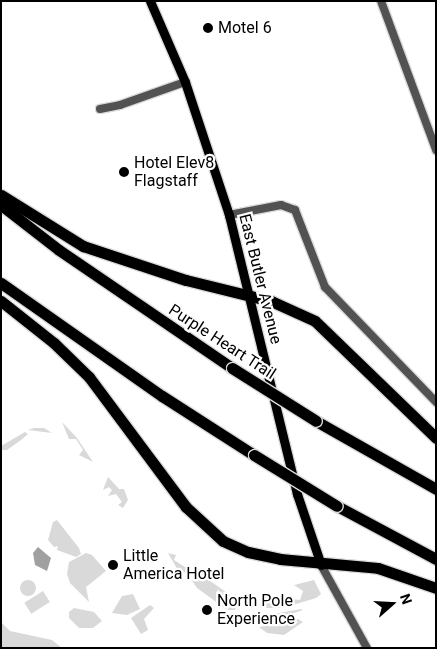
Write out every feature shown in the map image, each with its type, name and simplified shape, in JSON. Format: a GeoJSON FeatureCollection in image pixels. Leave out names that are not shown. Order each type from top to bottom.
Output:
{"type":"FeatureCollection","features":[{"type":"Feature","properties":{"kind":"highway"},"geometry":{"type":"LineString","coordinates":[[1,195],[83,246],[186,280],[248,294],[315,321],[436,438]]}},
{"type":"Feature","properties":{"kind":"highway","name":"Purple Heart Trail"},"geometry":{"type":"LineString","coordinates":[[1,205],[79,264],[232,368],[316,421],[436,489]]}},
{"type":"Feature","properties":{"kind":"highway"},"geometry":{"type":"LineString","coordinates":[[1,283],[162,396],[254,455],[337,506],[436,559]]}},
{"type":"Feature","properties":{"kind":"highway"},"geometry":{"type":"LineString","coordinates":[[1,301],[54,343],[89,377],[186,507],[204,527],[223,542],[248,552],[321,565],[378,568],[436,588]]}},
{"type":"Feature","properties":{"kind":"main road","name":"East Butler Avenue"},"geometry":{"type":"LineString","coordinates":[[150,1],[185,82],[230,215],[297,494],[321,565]]}},
{"type":"Feature","properties":{"kind":"street"},"geometry":{"type":"LineString","coordinates":[[382,1],[436,150]]}},
{"type":"Feature","properties":{"kind":"street"},"geometry":{"type":"LineString","coordinates":[[100,109],[120,105],[185,82]]}},
{"type":"Feature","properties":{"kind":"street"},"geometry":{"type":"LineString","coordinates":[[230,215],[281,205],[295,210],[325,287],[436,402]]}},
{"type":"Feature","properties":{"kind":"street","name":"East Butler Avenue"},"geometry":{"type":"LineString","coordinates":[[321,565],[367,648]]}},
{"type":"Feature","properties":{"kind":"shaded area"},"geometry":{"type":"Polygon","coordinates":[[[62,422],[77,438],[93,462],[79,455],[83,450],[76,439],[69,439],[62,422]]]}},
{"type":"Feature","properties":{"kind":"shaded area"},"geometry":{"type":"Polygon","coordinates":[[[34,428],[44,428],[52,433],[28,430],[34,428]]]}},
{"type":"Feature","properties":{"kind":"shaded area"},"geometry":{"type":"Polygon","coordinates":[[[25,432],[28,434],[21,440],[7,450],[1,450],[1,446],[25,432]]]}},
{"type":"Feature","properties":{"kind":"shaded area"},"geometry":{"type":"Polygon","coordinates":[[[108,477],[119,489],[124,489],[128,500],[123,508],[118,505],[122,502],[116,494],[108,496],[112,490],[109,487],[103,490],[108,477]]]}},
{"type":"Feature","properties":{"kind":"shaded area"},"geometry":{"type":"Polygon","coordinates":[[[57,520],[79,548],[81,554],[76,557],[57,550],[58,546],[54,547],[48,540],[53,522],[57,520]]]}},
{"type":"Feature","properties":{"kind":"shaded area"},"geometry":{"type":"Polygon","coordinates":[[[38,547],[51,558],[47,571],[35,565],[33,553],[38,547]]]}},
{"type":"Feature","properties":{"kind":"shaded area"},"geometry":{"type":"Polygon","coordinates":[[[86,553],[92,555],[106,571],[86,587],[89,602],[70,583],[67,574],[69,562],[86,553]]]}},
{"type":"Feature","properties":{"kind":"shaded area"},"geometry":{"type":"Polygon","coordinates":[[[168,553],[176,555],[174,560],[185,567],[191,565],[187,573],[181,571],[183,580],[174,576],[179,572],[168,553]]]}},
{"type":"Feature","properties":{"kind":"shaded area"},"geometry":{"type":"Polygon","coordinates":[[[196,574],[203,576],[233,597],[237,603],[235,610],[227,610],[197,588],[192,581],[196,574]]]}},
{"type":"Feature","properties":{"kind":"shaded area"},"geometry":{"type":"Polygon","coordinates":[[[28,580],[34,582],[36,588],[34,594],[28,596],[22,594],[20,588],[22,582],[28,580]]]}},
{"type":"Feature","properties":{"kind":"shaded area"},"geometry":{"type":"Polygon","coordinates":[[[314,580],[321,594],[316,598],[283,608],[260,608],[261,596],[288,606],[291,599],[300,600],[303,591],[294,585],[314,580]]]}},
{"type":"Feature","properties":{"kind":"shaded area"},"geometry":{"type":"Polygon","coordinates":[[[43,591],[50,602],[31,614],[24,603],[43,591]]]}},
{"type":"Feature","properties":{"kind":"shaded area"},"geometry":{"type":"Polygon","coordinates":[[[133,594],[140,609],[127,615],[112,613],[122,596],[133,594]]]}},
{"type":"Feature","properties":{"kind":"shaded area"},"geometry":{"type":"Polygon","coordinates":[[[150,605],[154,608],[144,619],[148,630],[141,634],[131,618],[150,605]]]}},
{"type":"Feature","properties":{"kind":"shaded area"},"geometry":{"type":"Polygon","coordinates":[[[74,608],[94,612],[102,621],[93,628],[79,628],[69,618],[69,612],[74,608]]]}},
{"type":"Feature","properties":{"kind":"shaded area"},"geometry":{"type":"Polygon","coordinates":[[[301,609],[303,610],[279,618],[263,616],[301,609]]]}},
{"type":"Feature","properties":{"kind":"shaded area"},"geometry":{"type":"Polygon","coordinates":[[[298,619],[303,622],[284,635],[267,633],[259,627],[298,619]]]}},
{"type":"Feature","properties":{"kind":"shaded area"},"geometry":{"type":"Polygon","coordinates":[[[1,622],[10,631],[52,640],[62,648],[1,648],[1,622]]]}},
{"type":"Feature","properties":{"kind":"place","name":"Motel 6"},"geometry":{"type":"Point","coordinates":[208,28]}},
{"type":"Feature","properties":{"kind":"place","name":"Hotel Elev8 Flagstaff"},"geometry":{"type":"Point","coordinates":[124,172]}},
{"type":"Feature","properties":{"kind":"place","name":"Little America Hotel"},"geometry":{"type":"Point","coordinates":[113,565]}},
{"type":"Feature","properties":{"kind":"place","name":"North Pole Experience"},"geometry":{"type":"Point","coordinates":[207,610]}}]}
